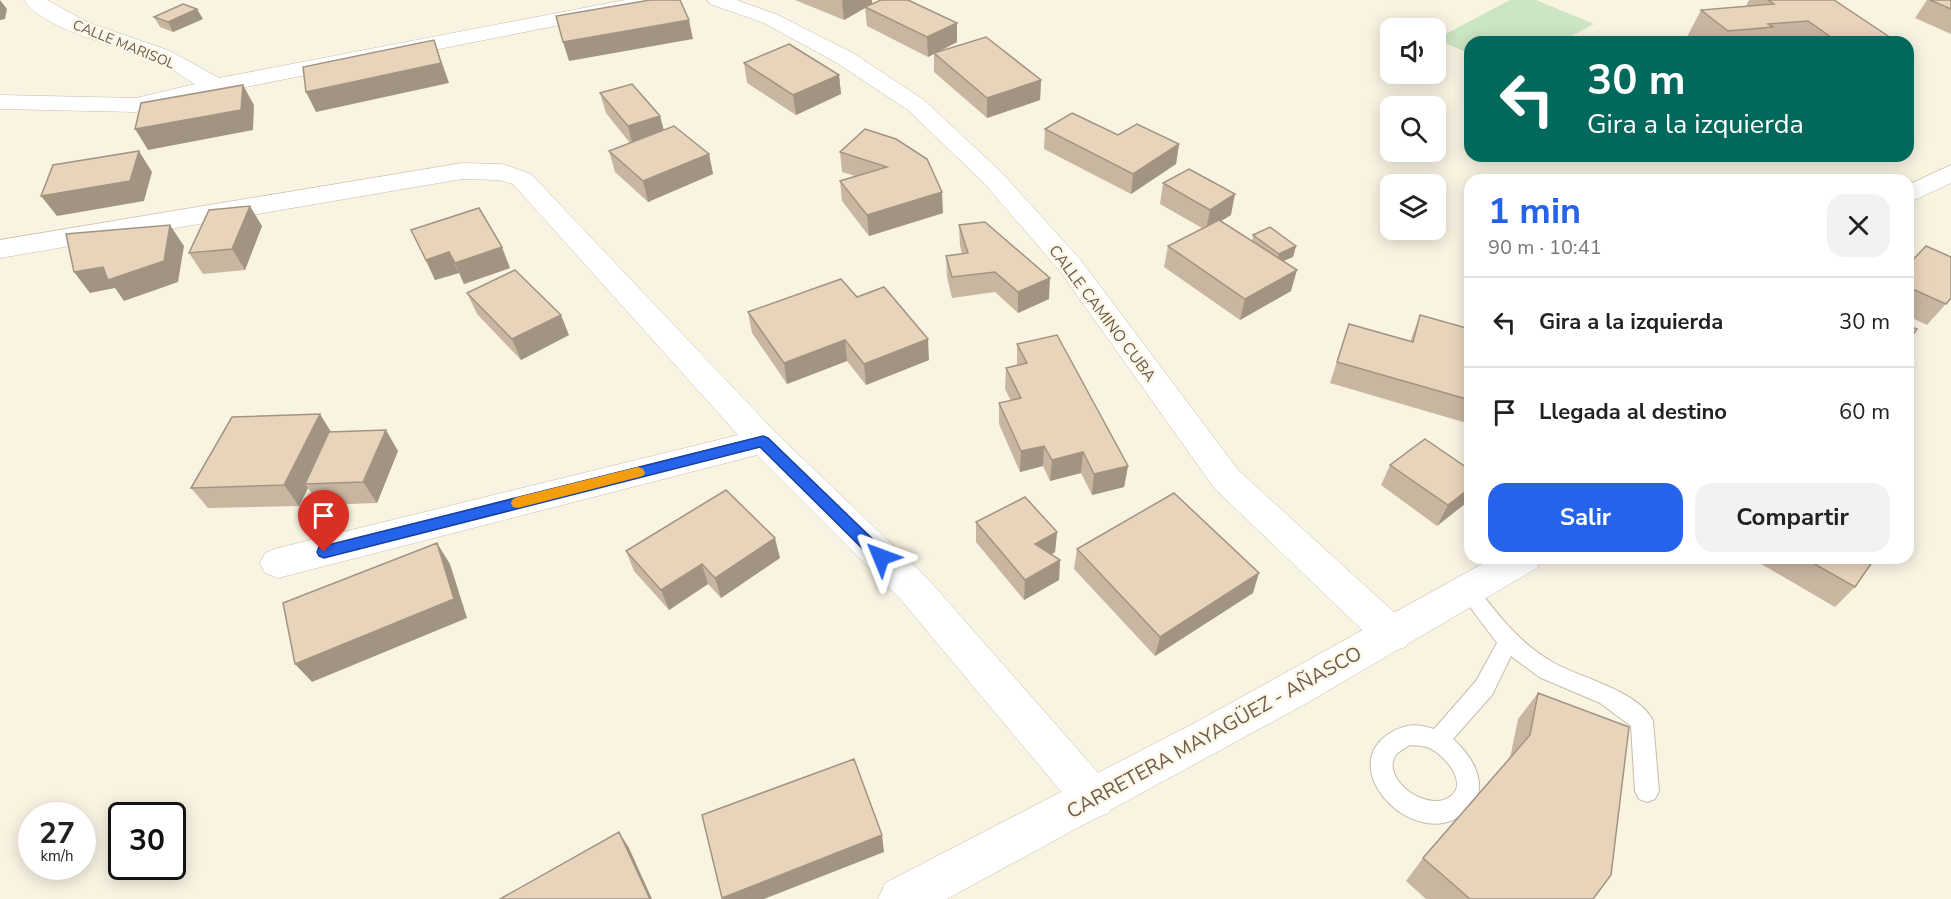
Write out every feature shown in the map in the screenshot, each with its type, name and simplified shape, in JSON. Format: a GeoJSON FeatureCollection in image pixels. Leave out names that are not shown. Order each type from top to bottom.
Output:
{"type":"FeatureCollection","features":[{"type":"Feature","properties":{"kind":"street","name":"CALLE MARISOL"},"geometry":{"type":"LineString","coordinates":[[34,0],[51,14],[102,36],[163,56],[215,86]]}},
{"type":"Feature","properties":{"kind":"street"},"geometry":{"type":"LineString","coordinates":[[0,102],[136,105],[215,86],[657,0]]}},
{"type":"Feature","properties":{"kind":"street","name":"CALLE CAMINO CUBA"},"geometry":{"type":"LineString","coordinates":[[717,0],[771,20],[845,58],[916,105],[993,178],[1069,264],[1227,480],[1393,635]]}},
{"type":"Feature","properties":{"kind":"street"},"geometry":{"type":"LineString","coordinates":[[0,249],[462,171],[502,172],[522,179],[763,441],[915,590],[1094,799]]}},
{"type":"Feature","properties":{"kind":"street"},"geometry":{"type":"LineString","coordinates":[[1914,192],[1951,173]]}},
{"type":"Feature","properties":{"kind":"street"},"geometry":{"type":"LineString","coordinates":[[278,563],[763,441]]}},
{"type":"Feature","properties":{"kind":"street","name":"CARRETERA MAYAGÜEZ - AÑASCO"},"geometry":{"type":"LineString","coordinates":[[901,899],[1094,799],[1393,635],[1514,564]]}},
{"type":"Feature","properties":{"kind":"lane"},"geometry":{"type":"LineString","coordinates":[[1468,591],[1508,642],[1547,670],[1608,696],[1642,721],[1647,791]]}},
{"type":"Feature","properties":{"kind":"lane"},"geometry":{"type":"LineString","coordinates":[[1437,741],[1484,688],[1508,642]]}},
{"type":"Feature","properties":{"kind":"green space"},"geometry":{"type":"Polygon","coordinates":[[[1510,0],[1536,0],[1594,24],[1571,36],[1464,36],[1464,51],[1446,43],[1446,34],[1510,0]]]}},
{"type":"Feature","properties":{"kind":"building"},"geometry":{"type":"Polygon","coordinates":[[[650,0],[680,0],[689,20],[563,42],[556,16],[650,0]]]}},
{"type":"Feature","properties":{"kind":"building"},"geometry":{"type":"Polygon","coordinates":[[[881,0],[908,0],[957,23],[927,37],[865,7],[881,0]]]}},
{"type":"Feature","properties":{"kind":"building"},"geometry":{"type":"Polygon","coordinates":[[[1768,0],[1834,0],[1888,36],[1829,36],[1808,21],[1768,24],[1773,27],[1728,31],[1701,10],[1774,4],[1768,0]]]}},
{"type":"Feature","properties":{"kind":"building"},"geometry":{"type":"Polygon","coordinates":[[[1930,0],[1951,0],[1951,9],[1930,0]]]}},
{"type":"Feature","properties":{"kind":"building"},"geometry":{"type":"Polygon","coordinates":[[[183,4],[197,9],[168,22],[154,17],[183,4]]]}},
{"type":"Feature","properties":{"kind":"building"},"geometry":{"type":"Polygon","coordinates":[[[986,37],[1041,80],[987,98],[934,53],[986,37]]]}},
{"type":"Feature","properties":{"kind":"building"},"geometry":{"type":"Polygon","coordinates":[[[434,40],[441,63],[306,92],[303,67],[434,40]]]}},
{"type":"Feature","properties":{"kind":"building"},"geometry":{"type":"Polygon","coordinates":[[[789,44],[839,75],[793,95],[744,63],[789,44]]]}},
{"type":"Feature","properties":{"kind":"building"},"geometry":{"type":"Polygon","coordinates":[[[632,84],[660,116],[628,126],[600,93],[632,84]]]}},
{"type":"Feature","properties":{"kind":"building"},"geometry":{"type":"Polygon","coordinates":[[[243,85],[241,110],[135,129],[141,103],[243,85]]]}},
{"type":"Feature","properties":{"kind":"building"},"geometry":{"type":"Polygon","coordinates":[[[1072,113],[1118,135],[1137,124],[1179,144],[1133,174],[1045,129],[1072,113]]]}},
{"type":"Feature","properties":{"kind":"building"},"geometry":{"type":"Polygon","coordinates":[[[674,126],[709,154],[643,181],[609,151],[674,126]]]}},
{"type":"Feature","properties":{"kind":"building"},"geometry":{"type":"Polygon","coordinates":[[[865,129],[896,139],[927,159],[942,192],[867,215],[840,181],[887,167],[840,152],[865,129]]]}},
{"type":"Feature","properties":{"kind":"building"},"geometry":{"type":"Polygon","coordinates":[[[139,151],[130,181],[41,196],[53,165],[139,151]]]}},
{"type":"Feature","properties":{"kind":"building"},"geometry":{"type":"Polygon","coordinates":[[[1189,169],[1235,194],[1210,210],[1163,183],[1189,169]]]}},
{"type":"Feature","properties":{"kind":"building"},"geometry":{"type":"Polygon","coordinates":[[[250,206],[232,249],[189,253],[209,210],[250,206]]]}},
{"type":"Feature","properties":{"kind":"building"},"geometry":{"type":"Polygon","coordinates":[[[479,208],[502,247],[455,263],[449,252],[426,260],[411,230],[479,208]]]}},
{"type":"Feature","properties":{"kind":"building"},"geometry":{"type":"Polygon","coordinates":[[[1219,220],[1297,270],[1245,299],[1168,246],[1219,220]]]}},
{"type":"Feature","properties":{"kind":"building"},"geometry":{"type":"Polygon","coordinates":[[[985,222],[1050,278],[1018,292],[995,272],[952,277],[946,256],[968,253],[959,225],[985,222]]]}},
{"type":"Feature","properties":{"kind":"building"},"geometry":{"type":"Polygon","coordinates":[[[170,225],[164,261],[108,280],[103,267],[74,272],[66,234],[170,225]]]}},
{"type":"Feature","properties":{"kind":"building"},"geometry":{"type":"Polygon","coordinates":[[[1270,227],[1296,246],[1279,254],[1253,235],[1270,227]]]}},
{"type":"Feature","properties":{"kind":"building"},"geometry":{"type":"Polygon","coordinates":[[[1926,246],[1951,257],[1951,298],[1946,304],[1914,290],[1914,259],[1926,246]]]}},
{"type":"Feature","properties":{"kind":"building"},"geometry":{"type":"Polygon","coordinates":[[[515,270],[561,315],[512,339],[467,293],[515,270]]]}},
{"type":"Feature","properties":{"kind":"building"},"geometry":{"type":"Polygon","coordinates":[[[841,279],[857,297],[884,287],[928,339],[864,364],[845,340],[784,363],[748,312],[841,279]]]}},
{"type":"Feature","properties":{"kind":"building"},"geometry":{"type":"Polygon","coordinates":[[[1420,315],[1464,327],[1464,398],[1337,362],[1349,324],[1413,342],[1420,315]]]}},
{"type":"Feature","properties":{"kind":"building"},"geometry":{"type":"Polygon","coordinates":[[[1057,335],[1128,466],[1094,474],[1083,452],[1052,460],[1044,446],[1021,451],[999,403],[1021,398],[1006,368],[1027,363],[1017,344],[1057,335]]]}},
{"type":"Feature","properties":{"kind":"building"},"geometry":{"type":"Polygon","coordinates":[[[320,414],[284,485],[191,488],[232,417],[320,414]]]}},
{"type":"Feature","properties":{"kind":"building"},"geometry":{"type":"Polygon","coordinates":[[[386,430],[363,482],[305,484],[329,432],[386,430]]]}},
{"type":"Feature","properties":{"kind":"building"},"geometry":{"type":"Polygon","coordinates":[[[1425,439],[1464,466],[1464,493],[1448,505],[1390,465],[1425,439]]]}},
{"type":"Feature","properties":{"kind":"building"},"geometry":{"type":"Polygon","coordinates":[[[726,490],[775,538],[715,578],[702,564],[661,590],[626,551],[726,490]]]}},
{"type":"Feature","properties":{"kind":"building"},"geometry":{"type":"Polygon","coordinates":[[[1174,493],[1259,573],[1160,637],[1077,549],[1174,493]]]}},
{"type":"Feature","properties":{"kind":"building"},"geometry":{"type":"Polygon","coordinates":[[[1025,497],[1057,532],[1035,544],[1060,560],[1025,580],[976,522],[1025,497]]]}},
{"type":"Feature","properties":{"kind":"building"},"geometry":{"type":"Polygon","coordinates":[[[437,543],[454,599],[295,664],[283,603],[437,543]]]}},
{"type":"Feature","properties":{"kind":"building"},"geometry":{"type":"Polygon","coordinates":[[[1815,564],[1871,564],[1855,587],[1815,564]]]}},
{"type":"Feature","properties":{"kind":"building"},"geometry":{"type":"Polygon","coordinates":[[[1538,693],[1629,727],[1611,875],[1593,899],[1470,899],[1423,858],[1530,735],[1538,693]]]}},
{"type":"Feature","properties":{"kind":"building"},"geometry":{"type":"Polygon","coordinates":[[[854,759],[882,835],[722,898],[702,815],[854,759]]]}},
{"type":"Feature","properties":{"kind":"building"},"geometry":{"type":"Polygon","coordinates":[[[619,832],[650,899],[500,899],[619,832]]]}},
{"type":"Feature","properties":{"kind":"slow traffic"},"geometry":{"type":"LineString","coordinates":[[518,503],[638,473]]}},
{"type":"Feature","properties":{"kind":"route"},"geometry":{"type":"LineString","coordinates":[[324,552],[763,441],[881,557]]}}]}
